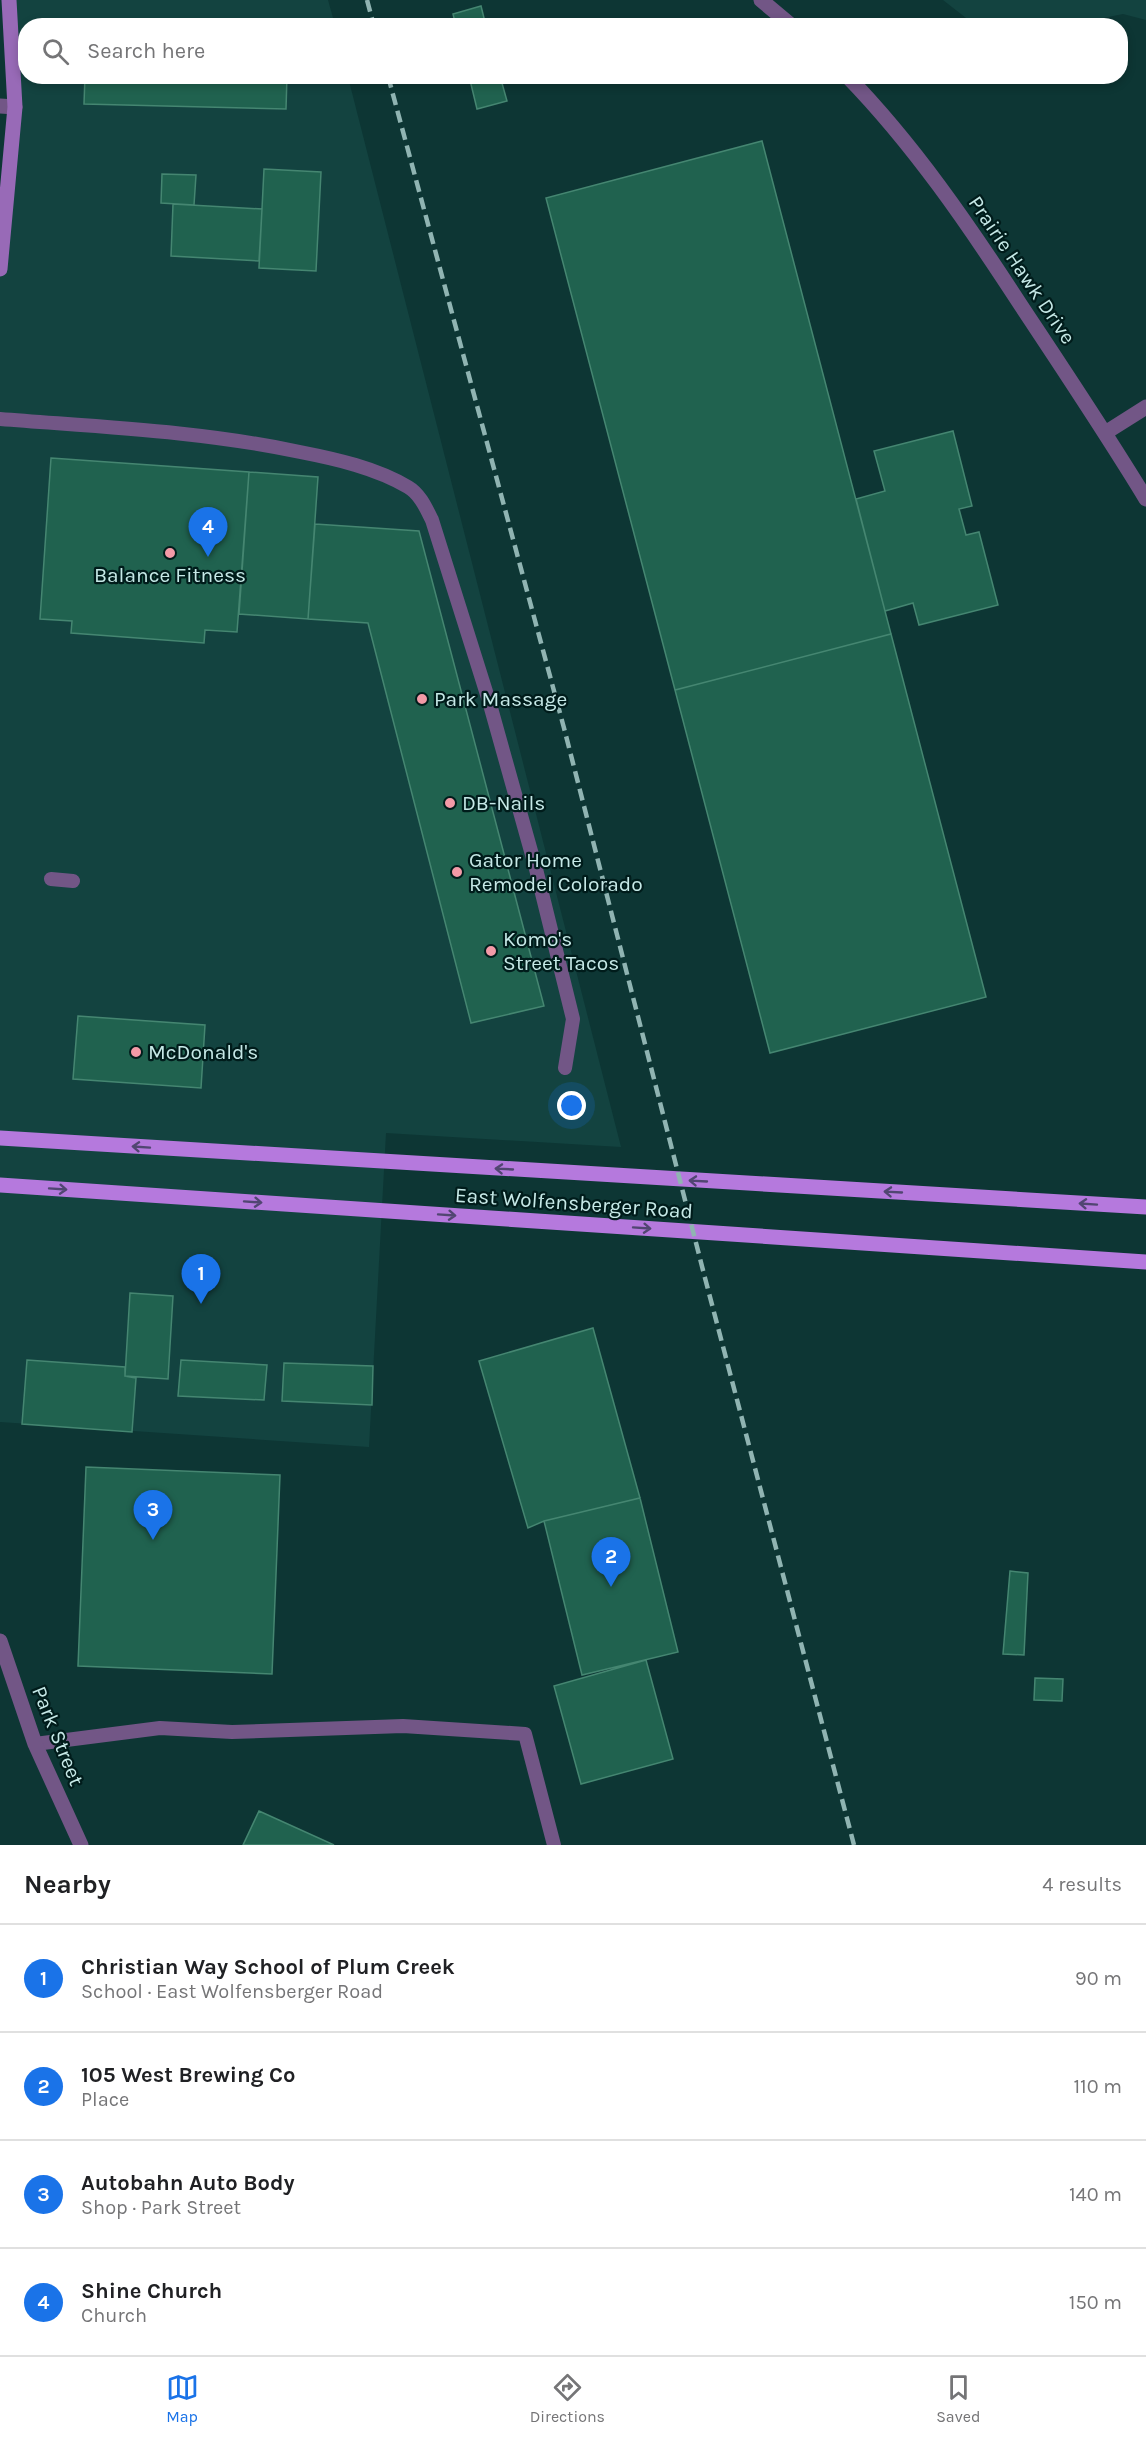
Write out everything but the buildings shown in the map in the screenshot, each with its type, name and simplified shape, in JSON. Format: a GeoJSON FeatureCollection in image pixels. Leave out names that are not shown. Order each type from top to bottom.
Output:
{"type":"FeatureCollection","features":[{"type":"Feature","properties":{"kind":"main road","name":"East Wolfensberger Road"},"geometry":{"type":"LineString","coordinates":[[0,1138],[1146,1208]]}},
{"type":"Feature","properties":{"kind":"main road","name":"East Wolfensberger Road"},"geometry":{"type":"LineString","coordinates":[[0,1185],[1146,1262]]}},
{"type":"Feature","properties":{"kind":"street"},"geometry":{"type":"LineString","coordinates":[[0,269],[8,106],[9,0]]}},
{"type":"Feature","properties":{"kind":"street"},"geometry":{"type":"LineString","coordinates":[[761,0],[782,18]]}},
{"type":"Feature","properties":{"kind":"street","name":"Prairie Hawk Drive"},"geometry":{"type":"LineString","coordinates":[[854,84],[906,142],[971,229],[1146,499]]}},
{"type":"Feature","properties":{"kind":"street"},"geometry":{"type":"LineString","coordinates":[[1105,433],[1146,407]]}},
{"type":"Feature","properties":{"kind":"street","name":"Park Street"},"geometry":{"type":"LineString","coordinates":[[0,1641],[35,1744],[81,1845]]}},
{"type":"Feature","properties":{"kind":"lane"},"geometry":{"type":"LineString","coordinates":[[0,419],[217,438],[277,447],[340,460],[381,475],[410,488],[424,503],[432,520],[485,690],[536,869],[573,1019],[564,1068]]}},
{"type":"Feature","properties":{"kind":"lane"},"geometry":{"type":"LineString","coordinates":[[51,879],[73,881]]}},
{"type":"Feature","properties":{"kind":"lane"},"geometry":{"type":"LineString","coordinates":[[35,1744],[160,1728],[232,1732],[403,1726],[525,1734],[554,1845]]}},
{"type":"Feature","properties":{"kind":"shaded area"},"geometry":{"type":"Polygon","coordinates":[[[9,0],[328,0],[333,18],[18,18],[18,84],[350,84],[621,1147],[386,1133],[369,1447],[0,1422],[0,269],[15,107],[9,0]]]}},
{"type":"Feature","properties":{"kind":"shaded area"},"geometry":{"type":"Polygon","coordinates":[[[943,0],[1146,0],[1146,20],[1123,14],[1103,18],[966,18],[943,0]]]}},
{"type":"Feature","properties":{"kind":"railway"},"geometry":{"type":"LineString","coordinates":[[367,0],[372,18]]}},
{"type":"Feature","properties":{"kind":"railway"},"geometry":{"type":"LineString","coordinates":[[390,84],[564,728],[854,1845]]}},
{"type":"Feature","properties":{"kind":"place","name":"Balance Fitness"},"geometry":{"type":"Point","coordinates":[170,553]}},
{"type":"Feature","properties":{"kind":"place","name":"Shine Church"},"geometry":{"type":"Point","coordinates":[208,557]}},
{"type":"Feature","properties":{"kind":"place","name":"Park Massage"},"geometry":{"type":"Point","coordinates":[422,699]}},
{"type":"Feature","properties":{"kind":"place","name":"DB-Nails"},"geometry":{"type":"Point","coordinates":[450,803]}},
{"type":"Feature","properties":{"kind":"place","name":"Gator Home Remodel Colorado"},"geometry":{"type":"Point","coordinates":[457,872]}},
{"type":"Feature","properties":{"kind":"place","name":"Komo's Street Tacos"},"geometry":{"type":"Point","coordinates":[491,951]}},
{"type":"Feature","properties":{"kind":"place","name":"McDonald's"},"geometry":{"type":"Point","coordinates":[136,1052]}},
{"type":"Feature","properties":{"kind":"place","name":"Christian Way School of Plum Creek"},"geometry":{"type":"Point","coordinates":[201,1304]}},
{"type":"Feature","properties":{"kind":"place","name":"Autobahn Auto Body"},"geometry":{"type":"Point","coordinates":[153,1540]}},
{"type":"Feature","properties":{"kind":"place","name":"105 West Brewing Co"},"geometry":{"type":"Point","coordinates":[611,1587]}}]}
